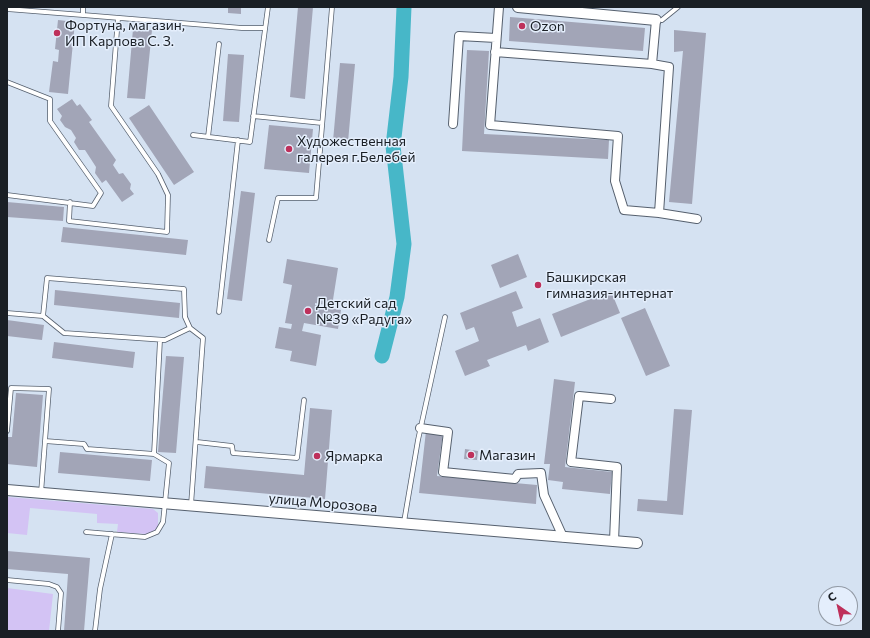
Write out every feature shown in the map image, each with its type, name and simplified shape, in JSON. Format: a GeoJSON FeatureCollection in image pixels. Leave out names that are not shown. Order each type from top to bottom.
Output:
{"type":"FeatureCollection","features":[{"type":"Feature","properties":{"kind":"street"},"geometry":{"type":"LineString","coordinates":[[498,7],[490,125],[618,136],[615,181],[624,210],[659,213],[697,219]]}},
{"type":"Feature","properties":{"kind":"street"},"geometry":{"type":"LineString","coordinates":[[518,7],[590,10],[659,20],[652,64]]}},
{"type":"Feature","properties":{"kind":"street"},"geometry":{"type":"LineString","coordinates":[[453,124],[459,36],[496,38]]}},
{"type":"Feature","properties":{"kind":"street"},"geometry":{"type":"LineString","coordinates":[[495,52],[652,64],[669,67],[659,213]]}},
{"type":"Feature","properties":{"kind":"street"},"geometry":{"type":"LineString","coordinates":[[611,399],[579,396],[571,462],[617,467],[614,542]]}},
{"type":"Feature","properties":{"kind":"street"},"geometry":{"type":"LineString","coordinates":[[420,428],[448,432],[443,472],[515,479],[518,474],[541,473],[544,495],[563,537]]}},
{"type":"Feature","properties":{"kind":"street","name":"улица Морозова"},"geometry":{"type":"LineString","coordinates":[[7,490],[637,544]]}},
{"type":"Feature","properties":{"kind":"lane"},"geometry":{"type":"LineString","coordinates":[[83,7],[83,15]]}},
{"type":"Feature","properties":{"kind":"lane"},"geometry":{"type":"LineString","coordinates":[[193,135],[250,142],[268,7]]}},
{"type":"Feature","properties":{"kind":"lane"},"geometry":{"type":"LineString","coordinates":[[270,240],[278,198],[316,198],[332,7]]}},
{"type":"Feature","properties":{"kind":"lane"},"geometry":{"type":"LineString","coordinates":[[659,20],[678,7]]}},
{"type":"Feature","properties":{"kind":"lane"},"geometry":{"type":"LineString","coordinates":[[7,9],[242,28],[265,28]]}},
{"type":"Feature","properties":{"kind":"lane"},"geometry":{"type":"LineString","coordinates":[[70,202],[69,221],[167,232],[168,195],[158,174],[111,106],[118,18]]}},
{"type":"Feature","properties":{"kind":"lane"},"geometry":{"type":"LineString","coordinates":[[208,137],[218,44]]}},
{"type":"Feature","properties":{"kind":"lane"},"geometry":{"type":"LineString","coordinates":[[7,82],[50,99],[50,121],[101,193],[93,206],[7,195]]}},
{"type":"Feature","properties":{"kind":"lane"},"geometry":{"type":"LineString","coordinates":[[253,116],[322,123]]}},
{"type":"Feature","properties":{"kind":"lane"},"geometry":{"type":"LineString","coordinates":[[219,312],[238,140]]}},
{"type":"Feature","properties":{"kind":"lane"},"geometry":{"type":"LineString","coordinates":[[43,316],[47,278],[184,289],[185,317],[190,328],[204,338],[191,506]]}},
{"type":"Feature","properties":{"kind":"lane"},"geometry":{"type":"LineString","coordinates":[[7,313],[43,316],[64,333],[165,340],[190,328]]}},
{"type":"Feature","properties":{"kind":"lane"},"geometry":{"type":"LineString","coordinates":[[403,524],[420,428],[445,317]]}},
{"type":"Feature","properties":{"kind":"lane"},"geometry":{"type":"LineString","coordinates":[[154,454],[160,340]]}},
{"type":"Feature","properties":{"kind":"lane"},"geometry":{"type":"LineString","coordinates":[[7,431],[11,388],[49,389],[41,493]]}},
{"type":"Feature","properties":{"kind":"lane"},"geometry":{"type":"LineString","coordinates":[[197,442],[232,446],[233,453],[297,458],[304,400]]}},
{"type":"Feature","properties":{"kind":"lane"},"geometry":{"type":"LineString","coordinates":[[45,441],[84,444],[87,449],[154,454],[169,463],[162,524],[153,535],[145,537],[86,532]]}},
{"type":"Feature","properties":{"kind":"lane"},"geometry":{"type":"LineString","coordinates":[[95,631],[99,596],[112,534]]}},
{"type":"Feature","properties":{"kind":"lane"},"geometry":{"type":"LineString","coordinates":[[7,580],[49,584],[57,587],[61,593],[58,631]]}},
{"type":"Feature","properties":{"kind":"shaded area"},"geometry":{"type":"Polygon","coordinates":[[[8,497],[153,509],[158,513],[158,527],[154,531],[146,534],[117,532],[118,524],[97,523],[97,514],[30,508],[27,535],[7,533],[8,497]]]}},
{"type":"Feature","properties":{"kind":"shaded area"},"geometry":{"type":"Polygon","coordinates":[[[7,588],[53,594],[49,631],[7,631],[7,588]]]}},
{"type":"Feature","properties":{"kind":"building"},"geometry":{"type":"Polygon","coordinates":[[[228,7],[241,7],[241,14],[228,13],[228,7]]]}},
{"type":"Feature","properties":{"kind":"building"},"geometry":{"type":"Polygon","coordinates":[[[298,7],[313,7],[305,99],[290,97],[298,7]]]}},
{"type":"Feature","properties":{"kind":"building"},"geometry":{"type":"Polygon","coordinates":[[[510,17],[645,28],[643,51],[509,41],[510,17]]]}},
{"type":"Feature","properties":{"kind":"building"},"geometry":{"type":"Polygon","coordinates":[[[58,20],[75,22],[68,94],[49,92],[53,61],[58,62],[59,50],[55,49],[58,20]]]}},
{"type":"Feature","properties":{"kind":"building"},"geometry":{"type":"Polygon","coordinates":[[[133,29],[152,30],[145,99],[127,98],[133,29]]]}},
{"type":"Feature","properties":{"kind":"building"},"geometry":{"type":"Polygon","coordinates":[[[674,30],[706,33],[692,204],[669,202],[683,51],[674,52],[674,30]]]}},
{"type":"Feature","properties":{"kind":"building"},"geometry":{"type":"Polygon","coordinates":[[[467,50],[489,51],[484,134],[609,140],[608,159],[462,151],[467,50]]]}},
{"type":"Feature","properties":{"kind":"building"},"geometry":{"type":"Polygon","coordinates":[[[228,54],[244,55],[239,122],[223,121],[228,54]]]}},
{"type":"Feature","properties":{"kind":"building"},"geometry":{"type":"Polygon","coordinates":[[[340,63],[355,64],[348,142],[333,141],[340,63]]]}},
{"type":"Feature","properties":{"kind":"building"},"geometry":{"type":"Polygon","coordinates":[[[72,99],[77,106],[80,104],[92,120],[89,122],[116,160],[113,165],[119,174],[123,173],[131,184],[130,189],[134,194],[122,202],[106,180],[102,183],[95,173],[96,167],[85,150],[79,150],[74,142],[76,138],[71,130],[65,127],[60,120],[62,116],[57,109],[72,99]]]}},
{"type":"Feature","properties":{"kind":"building"},"geometry":{"type":"Polygon","coordinates":[[[149,105],[194,172],[174,185],[129,118],[149,105]]]}},
{"type":"Feature","properties":{"kind":"building","name":"Художественная галерея г.Белебей"},"geometry":{"type":"Polygon","coordinates":[[[269,125],[313,129],[309,173],[264,169],[269,125]]]}},
{"type":"Feature","properties":{"kind":"building"},"geometry":{"type":"Polygon","coordinates":[[[241,191],[255,193],[242,301],[227,299],[241,191]]]}},
{"type":"Feature","properties":{"kind":"building"},"geometry":{"type":"Polygon","coordinates":[[[7,202],[64,207],[63,221],[7,217],[7,202]]]}},
{"type":"Feature","properties":{"kind":"building"},"geometry":{"type":"Polygon","coordinates":[[[63,227],[188,240],[186,255],[61,242],[63,227]]]}},
{"type":"Feature","properties":{"kind":"building"},"geometry":{"type":"Polygon","coordinates":[[[518,254],[527,277],[500,288],[491,265],[518,254]]]}},
{"type":"Feature","properties":{"kind":"building"},"geometry":{"type":"Polygon","coordinates":[[[287,259],[338,268],[332,306],[315,303],[315,305],[341,310],[338,329],[304,323],[302,331],[321,335],[316,366],[290,361],[292,351],[275,348],[279,327],[291,329],[292,324],[285,323],[292,285],[283,283],[287,259]]]}},
{"type":"Feature","properties":{"kind":"building"},"geometry":{"type":"Polygon","coordinates":[[[55,290],[180,303],[179,318],[54,305],[55,290]]]}},
{"type":"Feature","properties":{"kind":"building"},"geometry":{"type":"Polygon","coordinates":[[[516,291],[523,308],[512,312],[517,327],[540,318],[549,342],[528,351],[526,345],[487,360],[490,366],[465,376],[455,351],[479,341],[474,327],[466,330],[460,313],[516,291]]]}},
{"type":"Feature","properties":{"kind":"building"},"geometry":{"type":"Polygon","coordinates":[[[611,291],[620,313],[561,337],[552,314],[611,291]]]}},
{"type":"Feature","properties":{"kind":"building"},"geometry":{"type":"Polygon","coordinates":[[[645,308],[670,366],[646,376],[621,318],[645,308]]]}},
{"type":"Feature","properties":{"kind":"building"},"geometry":{"type":"Polygon","coordinates":[[[7,320],[44,325],[42,340],[7,336],[7,320]]]}},
{"type":"Feature","properties":{"kind":"building"},"geometry":{"type":"Polygon","coordinates":[[[54,342],[135,352],[133,368],[52,358],[54,342]]]}},
{"type":"Feature","properties":{"kind":"building"},"geometry":{"type":"Polygon","coordinates":[[[166,356],[184,357],[176,453],[158,452],[166,356]]]}},
{"type":"Feature","properties":{"kind":"building"},"geometry":{"type":"Polygon","coordinates":[[[554,379],[575,382],[565,467],[612,472],[610,494],[562,489],[563,482],[548,480],[550,464],[544,464],[554,379]]]}},
{"type":"Feature","properties":{"kind":"building"},"geometry":{"type":"Polygon","coordinates":[[[16,393],[43,395],[37,467],[7,464],[7,437],[12,437],[16,393]]]}},
{"type":"Feature","properties":{"kind":"building"},"geometry":{"type":"Polygon","coordinates":[[[310,408],[332,410],[325,499],[204,488],[206,466],[304,475],[310,408]]]}},
{"type":"Feature","properties":{"kind":"building"},"geometry":{"type":"Polygon","coordinates":[[[674,409],[692,410],[683,515],[637,511],[638,499],[667,501],[674,409]]]}},
{"type":"Feature","properties":{"kind":"building"},"geometry":{"type":"Polygon","coordinates":[[[426,431],[443,433],[437,476],[537,485],[536,504],[419,493],[426,431]]]}},
{"type":"Feature","properties":{"kind":"building","name":"Магазин"},"geometry":{"type":"Polygon","coordinates":[[[465,449],[478,451],[477,460],[464,459],[465,449]]]}},
{"type":"Feature","properties":{"kind":"building"},"geometry":{"type":"Polygon","coordinates":[[[60,452],[152,460],[150,481],[58,473],[60,452]]]}},
{"type":"Feature","properties":{"kind":"building"},"geometry":{"type":"Polygon","coordinates":[[[7,551],[90,558],[84,631],[64,631],[68,574],[7,569],[7,551]]]}},
{"type":"Feature","properties":{"kind":"waterway"},"geometry":{"type":"LineString","coordinates":[[382,356],[397,297],[404,244],[393,146],[401,77],[404,7]]}},
{"type":"Feature","properties":{"kind":"place","name":"Ozon"},"geometry":{"type":"Point","coordinates":[522,26]}},
{"type":"Feature","properties":{"kind":"place","name":"Фортуна, магазин, ИП Карпова С. З."},"geometry":{"type":"Point","coordinates":[57,33]}},
{"type":"Feature","properties":{"kind":"place","name":"Художественная галерея г.Белебей"},"geometry":{"type":"Point","coordinates":[289,149]}},
{"type":"Feature","properties":{"kind":"place","name":"Башкирская гимназия-интернат"},"geometry":{"type":"Point","coordinates":[538,285]}},
{"type":"Feature","properties":{"kind":"place","name":"Детский сад №39 «Радуга»"},"geometry":{"type":"Point","coordinates":[308,311]}},
{"type":"Feature","properties":{"kind":"place","name":"Магазин"},"geometry":{"type":"Point","coordinates":[471,455]}},
{"type":"Feature","properties":{"kind":"place","name":"Ярмарка"},"geometry":{"type":"Point","coordinates":[317,456]}}]}
